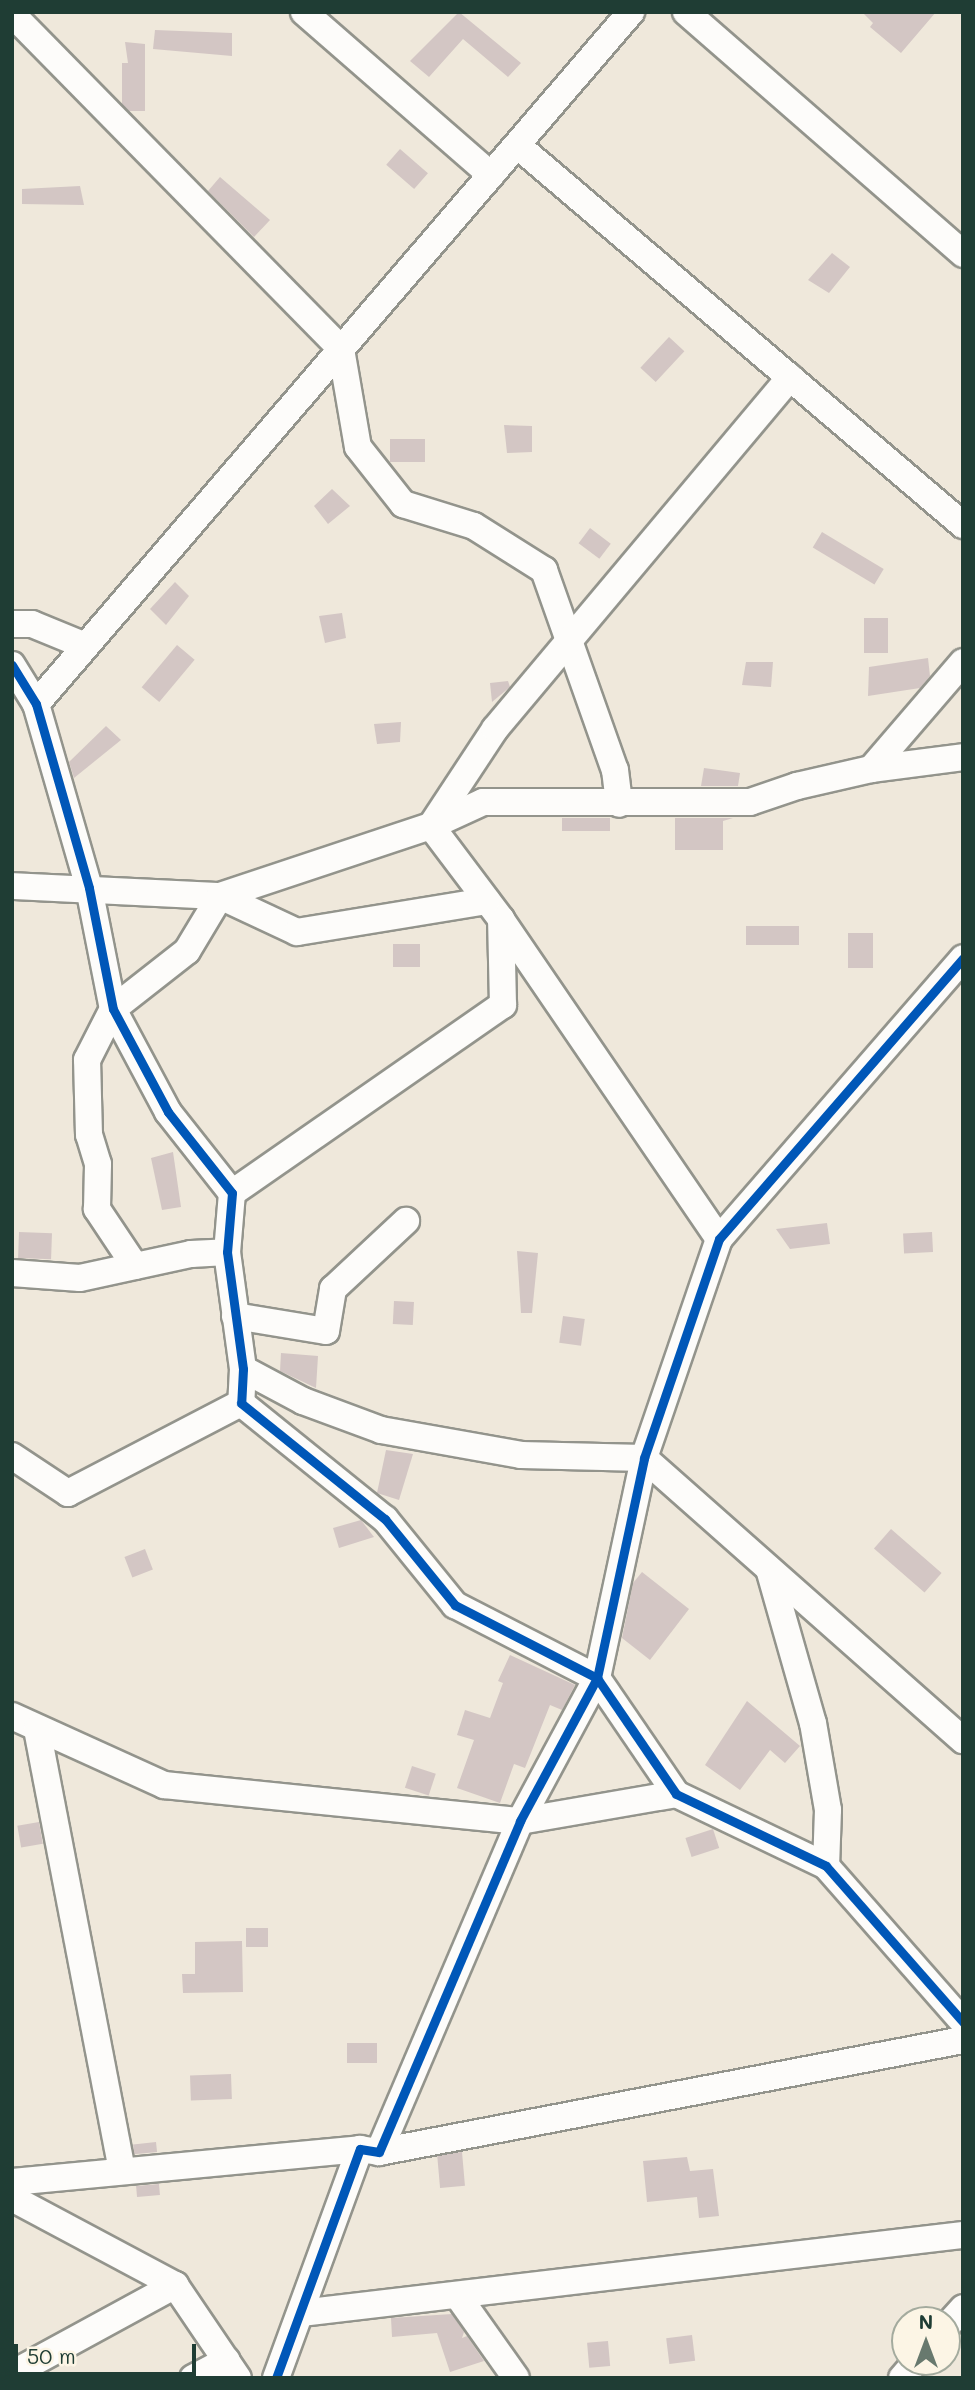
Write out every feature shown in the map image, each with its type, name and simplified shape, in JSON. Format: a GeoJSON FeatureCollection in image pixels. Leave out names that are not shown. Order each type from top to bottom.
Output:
{"type":"FeatureCollection","features":[{"type":"Feature","properties":{"kind":"street"},"geometry":{"type":"LineString","coordinates":[[304,12],[491,175]]}},
{"type":"Feature","properties":{"kind":"street"},"geometry":{"type":"LineString","coordinates":[[36,704],[631,12]]}},
{"type":"Feature","properties":{"kind":"street"},"geometry":{"type":"LineString","coordinates":[[686,12],[963,254]]}},
{"type":"Feature","properties":{"kind":"street"},"geometry":{"type":"LineString","coordinates":[[12,14],[341,349],[358,447],[403,504],[474,526],[544,570],[615,770],[620,804]]}},
{"type":"Feature","properties":{"kind":"street"},"geometry":{"type":"LineString","coordinates":[[517,145],[963,525]]}},
{"type":"Feature","properties":{"kind":"street"},"geometry":{"type":"LineString","coordinates":[[431,826],[495,729],[790,378]]}},
{"type":"Feature","properties":{"kind":"street"},"geometry":{"type":"LineString","coordinates":[[12,624],[33,624],[86,646]]}},
{"type":"Feature","properties":{"kind":"street"},"geometry":{"type":"LineString","coordinates":[[872,769],[963,662]]}},
{"type":"Feature","properties":{"kind":"street"},"geometry":{"type":"LineString","coordinates":[[12,665],[36,704],[89,888],[113,1009],[168,1112],[232,1193],[227,1252],[243,1369],[242,1403]]}},
{"type":"Feature","properties":{"kind":"street"},"geometry":{"type":"LineString","coordinates":[[135,1266],[97,1209],[98,1164],[89,1135],[87,1060],[113,1009],[187,951],[220,896],[431,826],[483,803],[750,803],[797,786],[872,769],[963,757]]}},
{"type":"Feature","properties":{"kind":"street"},"geometry":{"type":"LineString","coordinates":[[431,826],[493,910],[719,1239]]}},
{"type":"Feature","properties":{"kind":"street"},"geometry":{"type":"LineString","coordinates":[[12,886],[220,896],[297,932],[493,910]]}},
{"type":"Feature","properties":{"kind":"street"},"geometry":{"type":"LineString","coordinates":[[232,1193],[503,1005],[493,910]]}},
{"type":"Feature","properties":{"kind":"street"},"geometry":{"type":"LineString","coordinates":[[276,2378],[369,2150],[520,1821],[597,1678],[644,1458],[719,1239],[963,958]]}},
{"type":"Feature","properties":{"kind":"street"},"geometry":{"type":"LineString","coordinates":[[235,1316],[326,1331],[334,1290],[406,1220]]}},
{"type":"Feature","properties":{"kind":"street"},"geometry":{"type":"LineString","coordinates":[[12,1273],[79,1278],[191,1254],[227,1252]]}},
{"type":"Feature","properties":{"kind":"street"},"geometry":{"type":"LineString","coordinates":[[243,1369],[303,1401],[381,1430],[521,1455],[644,1458],[963,1740]]}},
{"type":"Feature","properties":{"kind":"street"},"geometry":{"type":"LineString","coordinates":[[12,1456],[68,1493],[242,1403]]}},
{"type":"Feature","properties":{"kind":"street"},"geometry":{"type":"LineString","coordinates":[[242,1403],[385,1519],[455,1605],[597,1678],[676,1794],[826,1866],[963,2022]]}},
{"type":"Feature","properties":{"kind":"street"},"geometry":{"type":"LineString","coordinates":[[769,1569],[813,1723],[828,1810],[826,1866]]}},
{"type":"Feature","properties":{"kind":"street"},"geometry":{"type":"LineString","coordinates":[[12,1716],[164,1785],[520,1821],[676,1794]]}},
{"type":"Feature","properties":{"kind":"street"},"geometry":{"type":"LineString","coordinates":[[37,1729],[122,2171]]}},
{"type":"Feature","properties":{"kind":"street"},"geometry":{"type":"LineString","coordinates":[[12,2182],[369,2150],[963,2040]]}},
{"type":"Feature","properties":{"kind":"street"},"geometry":{"type":"LineString","coordinates":[[12,2198],[176,2285],[232,2369],[193,2378]]}},
{"type":"Feature","properties":{"kind":"street"},"geometry":{"type":"LineString","coordinates":[[301,2313],[963,2235]]}},
{"type":"Feature","properties":{"kind":"street"},"geometry":{"type":"LineString","coordinates":[[12,2374],[176,2285]]}},
{"type":"Feature","properties":{"kind":"street"},"geometry":{"type":"LineString","coordinates":[[458,2296],[516,2378]]}},
{"type":"Feature","properties":{"kind":"building"},"geometry":{"type":"Polygon","coordinates":[[[459,12],[521,63],[508,77],[463,39],[429,77],[410,61],[459,12]]]}},
{"type":"Feature","properties":{"kind":"building"},"geometry":{"type":"Polygon","coordinates":[[[862,12],[936,12],[901,53],[870,27],[873,23],[862,12]]]}},
{"type":"Feature","properties":{"kind":"building"},"geometry":{"type":"Polygon","coordinates":[[[155,30],[232,33],[232,56],[153,49],[155,30]]]}},
{"type":"Feature","properties":{"kind":"building"},"geometry":{"type":"Polygon","coordinates":[[[125,42],[145,44],[145,111],[129,111],[122,104],[122,63],[128,63],[125,42]]]}},
{"type":"Feature","properties":{"kind":"building"},"geometry":{"type":"Polygon","coordinates":[[[400,149],[428,173],[414,189],[386,165],[400,149]]]}},
{"type":"Feature","properties":{"kind":"building"},"geometry":{"type":"Polygon","coordinates":[[[220,177],[270,220],[254,237],[208,191],[220,177]]]}},
{"type":"Feature","properties":{"kind":"building"},"geometry":{"type":"Polygon","coordinates":[[[80,186],[84,205],[22,204],[22,189],[80,186]]]}},
{"type":"Feature","properties":{"kind":"building"},"geometry":{"type":"Polygon","coordinates":[[[832,253],[850,267],[829,293],[808,280],[832,253]]]}},
{"type":"Feature","properties":{"kind":"building"},"geometry":{"type":"Polygon","coordinates":[[[669,337],[684,351],[656,382],[640,368],[669,337]]]}},
{"type":"Feature","properties":{"kind":"building"},"geometry":{"type":"Polygon","coordinates":[[[504,425],[532,426],[532,452],[507,453],[504,425]]]}},
{"type":"Feature","properties":{"kind":"building"},"geometry":{"type":"Polygon","coordinates":[[[390,439],[425,439],[425,462],[390,462],[390,439]]]}},
{"type":"Feature","properties":{"kind":"building"},"geometry":{"type":"Polygon","coordinates":[[[332,489],[350,506],[328,524],[314,506],[332,489]]]}},
{"type":"Feature","properties":{"kind":"building"},"geometry":{"type":"Polygon","coordinates":[[[590,528],[611,544],[599,559],[579,543],[590,528]]]}},
{"type":"Feature","properties":{"kind":"building"},"geometry":{"type":"Polygon","coordinates":[[[822,532],[884,569],[874,585],[813,547],[822,532]]]}},
{"type":"Feature","properties":{"kind":"building"},"geometry":{"type":"Polygon","coordinates":[[[175,582],[189,596],[166,625],[150,609],[175,582]]]}},
{"type":"Feature","properties":{"kind":"building"},"geometry":{"type":"Polygon","coordinates":[[[342,613],[346,638],[325,643],[319,616],[342,613]]]}},
{"type":"Feature","properties":{"kind":"building"},"geometry":{"type":"Polygon","coordinates":[[[864,618],[888,618],[888,653],[864,653],[864,618]]]}},
{"type":"Feature","properties":{"kind":"building"},"geometry":{"type":"Polygon","coordinates":[[[177,645],[195,660],[159,702],[142,687],[177,645]]]}},
{"type":"Feature","properties":{"kind":"building"},"geometry":{"type":"Polygon","coordinates":[[[928,658],[930,676],[920,688],[868,696],[869,667],[928,658]]]}},
{"type":"Feature","properties":{"kind":"building"},"geometry":{"type":"Polygon","coordinates":[[[746,662],[773,662],[771,687],[742,685],[746,662]]]}},
{"type":"Feature","properties":{"kind":"building"},"geometry":{"type":"Polygon","coordinates":[[[508,681],[510,687],[492,702],[490,683],[508,681]]]}},
{"type":"Feature","properties":{"kind":"building"},"geometry":{"type":"Polygon","coordinates":[[[401,722],[400,742],[377,744],[374,724],[401,722]]]}},
{"type":"Feature","properties":{"kind":"building"},"geometry":{"type":"Polygon","coordinates":[[[106,726],[121,740],[74,778],[69,762],[106,726]]]}},
{"type":"Feature","properties":{"kind":"building"},"geometry":{"type":"Polygon","coordinates":[[[704,768],[740,773],[738,786],[701,786],[704,768]]]}},
{"type":"Feature","properties":{"kind":"building"},"geometry":{"type":"Polygon","coordinates":[[[562,818],[610,818],[610,831],[562,831],[562,818]]]}},
{"type":"Feature","properties":{"kind":"building"},"geometry":{"type":"Polygon","coordinates":[[[675,818],[733,818],[723,821],[723,850],[675,850],[675,818]]]}},
{"type":"Feature","properties":{"kind":"building"},"geometry":{"type":"Polygon","coordinates":[[[746,926],[799,926],[799,945],[746,945],[746,926]]]}},
{"type":"Feature","properties":{"kind":"building"},"geometry":{"type":"Polygon","coordinates":[[[848,933],[873,933],[873,968],[848,968],[848,933]]]}},
{"type":"Feature","properties":{"kind":"building"},"geometry":{"type":"Polygon","coordinates":[[[393,944],[420,944],[420,967],[393,967],[393,944]]]}},
{"type":"Feature","properties":{"kind":"building"},"geometry":{"type":"Polygon","coordinates":[[[173,1152],[181,1207],[162,1210],[151,1158],[173,1152]]]}},
{"type":"Feature","properties":{"kind":"building"},"geometry":{"type":"Polygon","coordinates":[[[827,1223],[830,1244],[790,1249],[776,1229],[827,1223]]]}},
{"type":"Feature","properties":{"kind":"building"},"geometry":{"type":"Polygon","coordinates":[[[19,1232],[52,1233],[51,1259],[18,1258],[19,1232]]]}},
{"type":"Feature","properties":{"kind":"building"},"geometry":{"type":"Polygon","coordinates":[[[932,1232],[933,1252],[904,1253],[903,1234],[932,1232]]]}},
{"type":"Feature","properties":{"kind":"building"},"geometry":{"type":"Polygon","coordinates":[[[517,1251],[538,1253],[532,1313],[521,1313],[517,1251]]]}},
{"type":"Feature","properties":{"kind":"building"},"geometry":{"type":"Polygon","coordinates":[[[394,1301],[414,1302],[413,1325],[393,1324],[394,1301]]]}},
{"type":"Feature","properties":{"kind":"building"},"geometry":{"type":"Polygon","coordinates":[[[563,1316],[585,1319],[581,1346],[559,1343],[563,1316]]]}},
{"type":"Feature","properties":{"kind":"building"},"geometry":{"type":"Polygon","coordinates":[[[281,1353],[318,1356],[316,1388],[280,1371],[281,1353]]]}},
{"type":"Feature","properties":{"kind":"building"},"geometry":{"type":"Polygon","coordinates":[[[386,1450],[413,1454],[399,1500],[377,1493],[386,1450]]]}},
{"type":"Feature","properties":{"kind":"building"},"geometry":{"type":"Polygon","coordinates":[[[361,1520],[374,1537],[339,1548],[333,1528],[361,1520]]]}},
{"type":"Feature","properties":{"kind":"building"},"geometry":{"type":"Polygon","coordinates":[[[891,1529],[942,1573],[925,1593],[874,1549],[891,1529]]]}},
{"type":"Feature","properties":{"kind":"building"},"geometry":{"type":"Polygon","coordinates":[[[145,1549],[153,1570],[132,1577],[124,1557],[145,1549]]]}},
{"type":"Feature","properties":{"kind":"building"},"geometry":{"type":"Polygon","coordinates":[[[642,1572],[689,1609],[650,1660],[622,1638],[633,1583],[642,1572]]]}},
{"type":"Feature","properties":{"kind":"building"},"geometry":{"type":"Polygon","coordinates":[[[510,1655],[575,1685],[562,1710],[550,1705],[525,1768],[514,1764],[500,1803],[457,1788],[474,1740],[457,1735],[465,1710],[490,1718],[503,1683],[498,1681],[510,1655]]]}},
{"type":"Feature","properties":{"kind":"building"},"geometry":{"type":"Polygon","coordinates":[[[747,1701],[800,1746],[785,1763],[770,1750],[740,1790],[705,1765],[747,1701]]]}},
{"type":"Feature","properties":{"kind":"building"},"geometry":{"type":"Polygon","coordinates":[[[412,1766],[436,1774],[429,1796],[405,1788],[412,1766]]]}},
{"type":"Feature","properties":{"kind":"building"},"geometry":{"type":"Polygon","coordinates":[[[39,1822],[43,1844],[21,1847],[17,1826],[39,1822]]]}},
{"type":"Feature","properties":{"kind":"building"},"geometry":{"type":"Polygon","coordinates":[[[713,1829],[719,1848],[692,1857],[685,1838],[713,1829]]]}},
{"type":"Feature","properties":{"kind":"building"},"geometry":{"type":"Polygon","coordinates":[[[246,1928],[268,1928],[268,1947],[246,1947],[246,1928]]]}},
{"type":"Feature","properties":{"kind":"building"},"geometry":{"type":"Polygon","coordinates":[[[242,1941],[243,1992],[183,1993],[182,1974],[195,1974],[195,1942],[242,1941]]]}},
{"type":"Feature","properties":{"kind":"building"},"geometry":{"type":"Polygon","coordinates":[[[347,2043],[377,2043],[377,2063],[347,2063],[347,2043]]]}},
{"type":"Feature","properties":{"kind":"building"},"geometry":{"type":"Polygon","coordinates":[[[231,2074],[232,2099],[191,2100],[190,2075],[231,2074]]]}},
{"type":"Feature","properties":{"kind":"building"},"geometry":{"type":"Polygon","coordinates":[[[156,2142],[157,2152],[134,2154],[133,2144],[156,2142]]]}},
{"type":"Feature","properties":{"kind":"building"},"geometry":{"type":"Polygon","coordinates":[[[462,2152],[465,2186],[440,2188],[437,2154],[462,2152]]]}},
{"type":"Feature","properties":{"kind":"building"},"geometry":{"type":"Polygon","coordinates":[[[687,2157],[690,2171],[713,2169],[719,2216],[699,2218],[697,2197],[647,2202],[643,2161],[687,2157]]]}},
{"type":"Feature","properties":{"kind":"building"},"geometry":{"type":"Polygon","coordinates":[[[159,2184],[160,2195],[137,2197],[136,2186],[159,2184]]]}},
{"type":"Feature","properties":{"kind":"building"},"geometry":{"type":"Polygon","coordinates":[[[452,2314],[464,2332],[462,2338],[467,2336],[484,2361],[450,2372],[437,2333],[392,2337],[391,2318],[452,2314]]]}},
{"type":"Feature","properties":{"kind":"building"},"geometry":{"type":"Polygon","coordinates":[[[692,2335],[695,2361],[669,2364],[666,2338],[692,2335]]]}},
{"type":"Feature","properties":{"kind":"building"},"geometry":{"type":"Polygon","coordinates":[[[608,2341],[610,2366],[589,2368],[587,2343],[608,2341]]]}},
{"type":"Feature","properties":{"kind":"cycle path"},"geometry":{"type":"LineString","coordinates":[[12,665],[36,704],[89,888],[113,1009],[168,1112],[232,1193],[227,1252],[243,1369],[241,1403],[385,1519],[455,1605],[597,1678],[676,1794],[826,1866],[963,2022]]}},
{"type":"Feature","properties":{"kind":"cycle path"},"geometry":{"type":"LineString","coordinates":[[276,2378],[360,2149],[379,2152],[520,1821],[597,1678],[644,1458],[719,1239],[963,958]]}}]}
